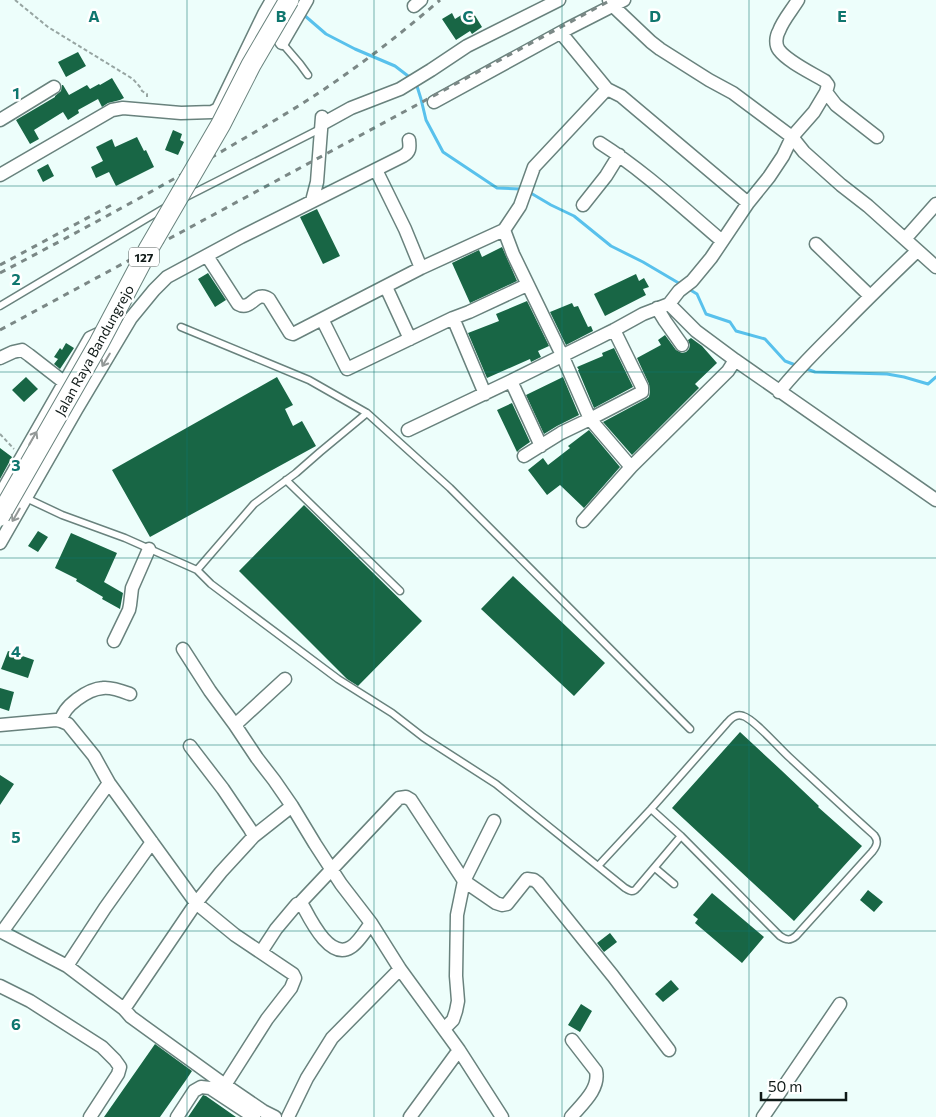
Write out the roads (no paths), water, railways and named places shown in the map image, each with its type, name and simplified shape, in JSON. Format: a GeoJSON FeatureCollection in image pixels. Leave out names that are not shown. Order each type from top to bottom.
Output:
{"type":"FeatureCollection","features":[{"type":"Feature","properties":{"kind":"main road","name":"Jalan Raya Bandungrejo"},"geometry":{"type":"LineString","coordinates":[[0,516],[99,343],[149,248],[221,124],[251,65],[289,0]]}},
{"type":"Feature","properties":{"kind":"street"},"geometry":{"type":"LineString","coordinates":[[0,175],[112,110],[123,108],[197,113],[212,112],[218,109],[272,0]]}},
{"type":"Feature","properties":{"kind":"street"},"geometry":{"type":"LineString","coordinates":[[264,14],[282,43],[307,0]]}},
{"type":"Feature","properties":{"kind":"street"},"geometry":{"type":"LineString","coordinates":[[312,201],[317,182],[322,122],[351,108],[400,89],[467,46],[559,0]]}},
{"type":"Feature","properties":{"kind":"street"},"geometry":{"type":"LineString","coordinates":[[408,430],[485,394],[643,314],[663,306],[692,281],[711,258],[748,203],[770,177],[784,156],[792,137],[814,112],[826,92],[828,85],[825,81],[797,65],[778,49],[777,39],[779,31],[798,0]]}},
{"type":"Feature","properties":{"kind":"street"},"geometry":{"type":"LineString","coordinates":[[434,102],[526,51],[561,34],[616,2],[651,42],[733,93],[792,137],[804,152],[936,267]]}},
{"type":"Feature","properties":{"kind":"street"},"geometry":{"type":"LineString","coordinates":[[561,34],[607,89],[621,96],[748,203]]}},
{"type":"Feature","properties":{"kind":"street"},"geometry":{"type":"LineString","coordinates":[[0,120],[54,87]]}},
{"type":"Feature","properties":{"kind":"street"},"geometry":{"type":"LineString","coordinates":[[207,256],[238,304],[242,306],[247,305],[262,296],[267,297],[291,334],[294,334],[421,268],[504,230],[520,206],[534,167],[607,89]]}},
{"type":"Feature","properties":{"kind":"street"},"geometry":{"type":"LineString","coordinates":[[826,92],[836,106],[877,137]]}},
{"type":"Feature","properties":{"kind":"street"},"geometry":{"type":"LineString","coordinates":[[0,543],[131,318],[167,277],[241,237],[407,154],[410,148],[409,140]]}},
{"type":"Feature","properties":{"kind":"street"},"geometry":{"type":"LineString","coordinates":[[600,143],[619,155],[667,193],[722,241]]}},
{"type":"Feature","properties":{"kind":"street"},"geometry":{"type":"LineString","coordinates":[[583,205],[606,176],[619,155]]}},
{"type":"Feature","properties":{"kind":"street"},"geometry":{"type":"LineString","coordinates":[[376,170],[405,229],[421,268]]}},
{"type":"Feature","properties":{"kind":"street"},"geometry":{"type":"LineString","coordinates":[[905,239],[936,204]]}},
{"type":"Feature","properties":{"kind":"street"},"geometry":{"type":"LineString","coordinates":[[504,230],[527,285],[562,355],[590,420],[630,467]]}},
{"type":"Feature","properties":{"kind":"street"},"geometry":{"type":"LineString","coordinates":[[816,244],[870,296]]}},
{"type":"Feature","properties":{"kind":"street"},"geometry":{"type":"LineString","coordinates":[[779,392],[791,376],[917,251]]}},
{"type":"Feature","properties":{"kind":"street"},"geometry":{"type":"LineString","coordinates":[[322,319],[347,369],[527,285]]}},
{"type":"Feature","properties":{"kind":"street"},"geometry":{"type":"LineString","coordinates":[[386,287],[410,339]]}},
{"type":"Feature","properties":{"kind":"street"},"geometry":{"type":"LineString","coordinates":[[663,306],[682,345]]}},
{"type":"Feature","properties":{"kind":"street"},"geometry":{"type":"LineString","coordinates":[[663,306],[779,392],[936,500]]}},
{"type":"Feature","properties":{"kind":"street"},"geometry":{"type":"LineString","coordinates":[[0,495],[90,338],[131,318]]}},
{"type":"Feature","properties":{"kind":"street"},"geometry":{"type":"LineString","coordinates":[[453,318],[485,394]]}},
{"type":"Feature","properties":{"kind":"street"},"geometry":{"type":"LineString","coordinates":[[524,456],[561,432],[590,420],[642,392],[642,387],[614,330]]}},
{"type":"Feature","properties":{"kind":"street"},"geometry":{"type":"LineString","coordinates":[[0,358],[12,352],[22,350],[65,383]]}},
{"type":"Feature","properties":{"kind":"street"},"geometry":{"type":"LineString","coordinates":[[583,521],[630,467],[728,371],[735,360]]}},
{"type":"Feature","properties":{"kind":"street"},"geometry":{"type":"LineString","coordinates":[[511,381],[540,446]]}},
{"type":"Feature","properties":{"kind":"street"},"geometry":{"type":"LineString","coordinates":[[114,641],[129,610],[132,588],[149,549]]}},
{"type":"Feature","properties":{"kind":"street"},"geometry":{"type":"LineString","coordinates":[[184,648],[210,691],[292,806],[341,884],[371,923],[400,969],[459,1050],[502,1117]]}},
{"type":"Feature","properties":{"kind":"street"},"geometry":{"type":"LineString","coordinates":[[235,726],[285,679]]}},
{"type":"Feature","properties":{"kind":"street"},"geometry":{"type":"LineString","coordinates":[[62,721],[62,716],[70,705],[94,690],[111,688],[130,694]]}},
{"type":"Feature","properties":{"kind":"street"},"geometry":{"type":"LineString","coordinates":[[0,725],[56,720],[68,724],[94,756],[109,783],[196,903],[235,935],[293,974],[295,978],[294,983],[267,1019],[224,1085]]}},
{"type":"Feature","properties":{"kind":"street"},"geometry":{"type":"LineString","coordinates":[[190,746],[223,789],[254,836]]}},
{"type":"Feature","properties":{"kind":"street"},"geometry":{"type":"LineString","coordinates":[[109,783],[1,931],[67,966],[142,1025],[224,1085],[274,1117]]}},
{"type":"Feature","properties":{"kind":"street"},"geometry":{"type":"LineString","coordinates":[[260,952],[294,907],[300,903],[398,798],[404,796],[411,800],[464,881],[496,903],[507,904],[527,879],[538,883],[613,976],[669,1050]]}},
{"type":"Feature","properties":{"kind":"street"},"geometry":{"type":"LineString","coordinates":[[124,1009],[196,903],[220,872],[254,836],[292,806]]}},
{"type":"Feature","properties":{"kind":"street"},"geometry":{"type":"LineString","coordinates":[[444,1029],[453,1020],[458,1001],[456,976],[457,916],[464,881],[494,821]]}},
{"type":"Feature","properties":{"kind":"street"},"geometry":{"type":"LineString","coordinates":[[67,966],[152,842]]}},
{"type":"Feature","properties":{"kind":"street"},"geometry":{"type":"LineString","coordinates":[[300,903],[325,942],[338,949],[352,947],[371,923]]}},
{"type":"Feature","properties":{"kind":"street"},"geometry":{"type":"LineString","coordinates":[[288,1117],[307,1078],[332,1038],[400,969]]}},
{"type":"Feature","properties":{"kind":"street"},"geometry":{"type":"LineString","coordinates":[[0,986],[30,1001],[102,1047],[120,1067],[118,1074],[90,1117]]}},
{"type":"Feature","properties":{"kind":"street"},"geometry":{"type":"LineString","coordinates":[[763,1117],[840,1004]]}},
{"type":"Feature","properties":{"kind":"street"},"geometry":{"type":"LineString","coordinates":[[571,1117],[594,1088],[598,1077],[596,1071],[572,1040]]}},
{"type":"Feature","properties":{"kind":"street"},"geometry":{"type":"LineString","coordinates":[[410,1117],[459,1050]]}},
{"type":"Feature","properties":{"kind":"street"},"geometry":{"type":"LineString","coordinates":[[177,1117],[194,1091],[201,1087],[210,1088],[254,1117]]}},
{"type":"Feature","properties":{"kind":"lane"},"geometry":{"type":"LineString","coordinates":[[282,43],[308,75]]}},
{"type":"Feature","properties":{"kind":"lane"},"geometry":{"type":"LineString","coordinates":[[0,306],[157,212],[322,122]]}},
{"type":"Feature","properties":{"kind":"lane"},"geometry":{"type":"LineString","coordinates":[[181,327],[309,380],[367,412],[450,488],[690,729]]}},
{"type":"Feature","properties":{"kind":"lane"},"geometry":{"type":"LineString","coordinates":[[197,570],[254,504],[286,480],[367,412]]}},
{"type":"Feature","properties":{"kind":"lane"},"geometry":{"type":"LineString","coordinates":[[286,480],[400,591]]}},
{"type":"Feature","properties":{"kind":"lane"},"geometry":{"type":"LineString","coordinates":[[26,498],[62,515],[126,538],[197,570],[211,584],[338,679],[392,713],[423,737],[496,784],[625,888],[634,891],[682,836]]}},
{"type":"Feature","properties":{"kind":"lane"},"geometry":{"type":"LineString","coordinates":[[598,866],[733,716],[743,716],[752,721],[874,835],[878,842],[872,852],[796,936],[788,940],[780,936],[682,836],[651,809]]}},
{"type":"Feature","properties":{"kind":"lane"},"geometry":{"type":"LineString","coordinates":[[655,868],[674,884]]}},
{"type":"Feature","properties":{"kind":"waterway"},"geometry":{"type":"LineString","coordinates":[[304,15],[326,34],[395,66],[412,79]]}},
{"type":"Feature","properties":{"kind":"waterway"},"geometry":{"type":"LineString","coordinates":[[416,83],[426,120],[443,152],[497,188],[521,189]]}},
{"type":"Feature","properties":{"kind":"waterway"},"geometry":{"type":"LineString","coordinates":[[529,192],[574,216],[611,246],[682,285]]}},
{"type":"Feature","properties":{"kind":"waterway"},"geometry":{"type":"LineString","coordinates":[[687,288],[697,294],[706,314],[730,322],[736,331],[765,339],[785,361],[798,366]]}},
{"type":"Feature","properties":{"kind":"waterway"},"geometry":{"type":"LineString","coordinates":[[804,368],[815,372],[887,374],[928,384],[936,377]]}},
{"type":"Feature","properties":{"kind":"railway"},"geometry":{"type":"LineString","coordinates":[[0,273],[165,184],[295,108],[366,59],[440,0]]}},
{"type":"Feature","properties":{"kind":"railway"},"geometry":{"type":"LineString","coordinates":[[0,330],[611,0]]}},
{"type":"Feature","properties":{"kind":"railway"},"geometry":{"type":"LineString","coordinates":[[0,265],[115,203]]}}]}
